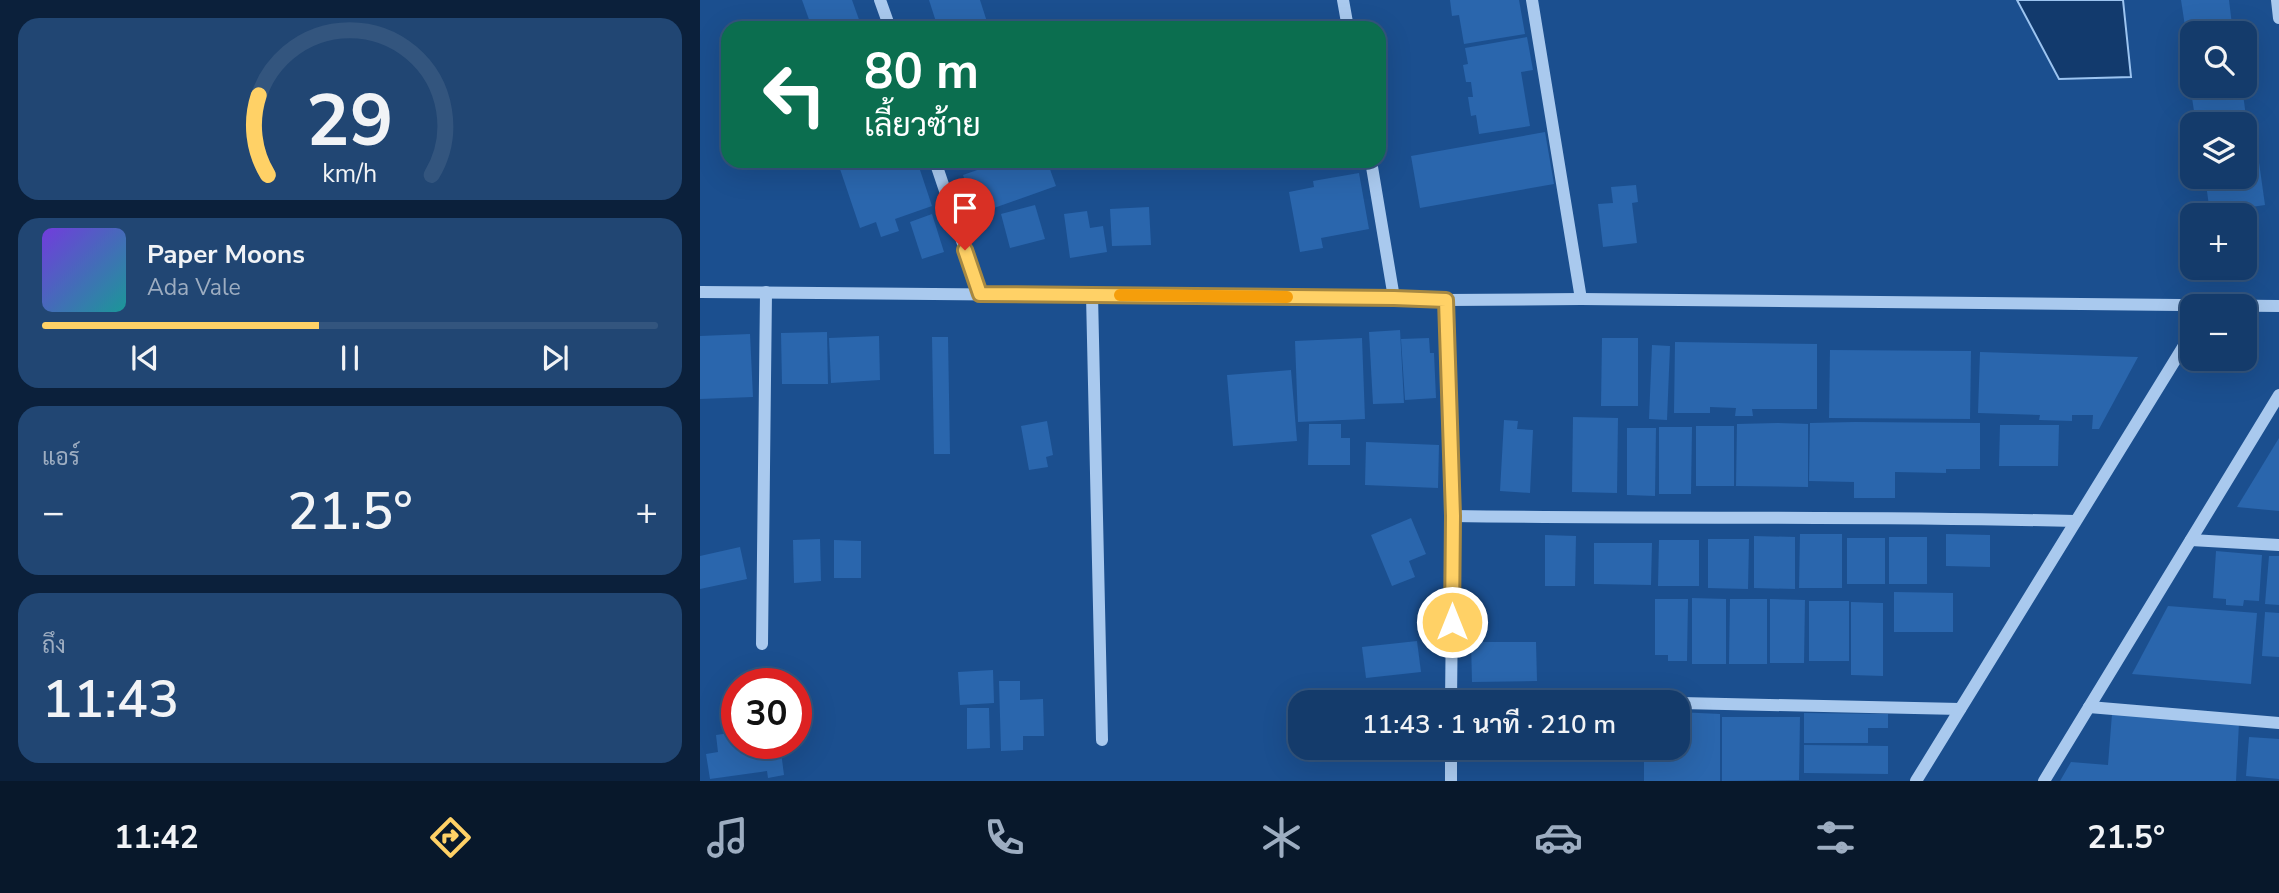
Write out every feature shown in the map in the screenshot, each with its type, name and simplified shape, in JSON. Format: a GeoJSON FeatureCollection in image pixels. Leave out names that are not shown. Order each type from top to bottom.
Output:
{"type":"FeatureCollection","features":[{"type":"Feature","properties":{"kind":"street"},"geometry":{"type":"LineString","coordinates":[[880,0],[888,21]]}},
{"type":"Feature","properties":{"kind":"street"},"geometry":{"type":"LineString","coordinates":[[1343,0],[1347,21]]}},
{"type":"Feature","properties":{"kind":"street"},"geometry":{"type":"LineString","coordinates":[[1532,0],[1581,299]]}},
{"type":"Feature","properties":{"kind":"street"},"geometry":{"type":"LineString","coordinates":[[2277,0],[2279,18]]}},
{"type":"Feature","properties":{"kind":"street"},"geometry":{"type":"LineString","coordinates":[[937,168],[980,294]]}},
{"type":"Feature","properties":{"kind":"street"},"geometry":{"type":"LineString","coordinates":[[1372,168],[1394,298]]}},
{"type":"Feature","properties":{"kind":"street"},"geometry":{"type":"LineString","coordinates":[[700,292],[2180,306]]}},
{"type":"Feature","properties":{"kind":"street"},"geometry":{"type":"LineString","coordinates":[[762,644],[766,292]]}},
{"type":"Feature","properties":{"kind":"street"},"geometry":{"type":"LineString","coordinates":[[1092,295],[1102,740]]}},
{"type":"Feature","properties":{"kind":"street"},"geometry":{"type":"LineString","coordinates":[[1446,300],[1453,516],[1451,690]]}},
{"type":"Feature","properties":{"kind":"street"},"geometry":{"type":"LineString","coordinates":[[2257,306],[2279,306]]}},
{"type":"Feature","properties":{"kind":"street"},"geometry":{"type":"LineString","coordinates":[[1916,781],[2180,352]]}},
{"type":"Feature","properties":{"kind":"street"},"geometry":{"type":"LineString","coordinates":[[2044,781],[2279,395]]}},
{"type":"Feature","properties":{"kind":"street"},"geometry":{"type":"LineString","coordinates":[[1453,516],[2075,521]]}},
{"type":"Feature","properties":{"kind":"street"},"geometry":{"type":"LineString","coordinates":[[2191,540],[2279,545]]}},
{"type":"Feature","properties":{"kind":"street"},"geometry":{"type":"LineString","coordinates":[[1690,703],[1960,709]]}},
{"type":"Feature","properties":{"kind":"street"},"geometry":{"type":"LineString","coordinates":[[2088,707],[2279,723]]}},
{"type":"Feature","properties":{"kind":"street"},"geometry":{"type":"LineString","coordinates":[[1451,760],[1451,781]]}},
{"type":"Feature","properties":{"kind":"water"},"geometry":{"type":"Polygon","coordinates":[[[2017,0],[2123,0],[2131,77],[2059,79],[2017,0]]]}},
{"type":"Feature","properties":{"kind":"building"},"geometry":{"type":"Polygon","coordinates":[[[802,0],[852,0],[860,21],[810,21],[802,0]]]}},
{"type":"Feature","properties":{"kind":"building"},"geometry":{"type":"Polygon","coordinates":[[[929,0],[980,0],[987,21],[936,21],[929,0]]]}},
{"type":"Feature","properties":{"kind":"building"},"geometry":{"type":"Polygon","coordinates":[[[1450,0],[1519,0],[1525,34],[1464,44],[1459,15],[1452,16],[1450,0]]]}},
{"type":"Feature","properties":{"kind":"building"},"geometry":{"type":"Polygon","coordinates":[[[2181,0],[2229,0],[2232,21],[2184,21],[2181,0]]]}},
{"type":"Feature","properties":{"kind":"building"},"geometry":{"type":"Polygon","coordinates":[[[1527,37],[1533,70],[1521,72],[1530,126],[1479,134],[1476,115],[1471,116],[1468,97],[1473,97],[1471,82],[1466,82],[1463,65],[1468,64],[1465,48],[1527,37]]]}},
{"type":"Feature","properties":{"kind":"building"},"geometry":{"type":"Polygon","coordinates":[[[2192,98],[2244,98],[2245,112],[2194,112],[2192,98]]]}},
{"type":"Feature","properties":{"kind":"building"},"geometry":{"type":"Polygon","coordinates":[[[1545,132],[1554,184],[1420,208],[1411,156],[1545,132]]]}},
{"type":"Feature","properties":{"kind":"building"},"geometry":{"type":"Polygon","coordinates":[[[2257,148],[2265,205],[2209,203],[2207,189],[2257,189],[2257,148]]]}},
{"type":"Feature","properties":{"kind":"building"},"geometry":{"type":"Polygon","coordinates":[[[919,168],[932,206],[895,219],[899,231],[881,237],[876,222],[860,228],[840,169],[919,168]]]}},
{"type":"Feature","properties":{"kind":"building"},"geometry":{"type":"Polygon","coordinates":[[[983,168],[1050,168],[1056,186],[977,214],[963,175],[983,168]]]}},
{"type":"Feature","properties":{"kind":"building"},"geometry":{"type":"Polygon","coordinates":[[[1359,173],[1369,229],[1321,238],[1323,248],[1300,252],[1289,192],[1314,187],[1313,181],[1359,173]]]}},
{"type":"Feature","properties":{"kind":"building"},"geometry":{"type":"Polygon","coordinates":[[[1636,185],[1638,202],[1632,203],[1637,243],[1603,247],[1598,204],[1613,203],[1611,187],[1636,185]]]}},
{"type":"Feature","properties":{"kind":"building"},"geometry":{"type":"Polygon","coordinates":[[[1035,205],[1045,239],[1010,248],[1001,214],[1035,205]]]}},
{"type":"Feature","properties":{"kind":"building"},"geometry":{"type":"Polygon","coordinates":[[[1149,207],[1151,245],[1112,246],[1110,209],[1149,207]]]}},
{"type":"Feature","properties":{"kind":"building"},"geometry":{"type":"Polygon","coordinates":[[[1087,211],[1090,228],[1103,226],[1107,252],[1070,258],[1064,214],[1087,211]]]}},
{"type":"Feature","properties":{"kind":"building"},"geometry":{"type":"Polygon","coordinates":[[[932,214],[944,252],[922,259],[910,222],[932,214]]]}},
{"type":"Feature","properties":{"kind":"building"},"geometry":{"type":"Polygon","coordinates":[[[1400,330],[1404,403],[1373,404],[1369,332],[1400,330]]]}},
{"type":"Feature","properties":{"kind":"building"},"geometry":{"type":"Polygon","coordinates":[[[827,332],[828,384],[782,384],[781,333],[827,332]]]}},
{"type":"Feature","properties":{"kind":"building"},"geometry":{"type":"Polygon","coordinates":[[[750,334],[753,397],[700,399],[700,336],[750,334]]]}},
{"type":"Feature","properties":{"kind":"building"},"geometry":{"type":"Polygon","coordinates":[[[879,336],[880,380],[831,383],[829,338],[879,336]]]}},
{"type":"Feature","properties":{"kind":"building"},"geometry":{"type":"Polygon","coordinates":[[[932,337],[948,337],[950,454],[934,454],[932,337]]]}},
{"type":"Feature","properties":{"kind":"building"},"geometry":{"type":"Polygon","coordinates":[[[1362,338],[1365,419],[1298,422],[1295,341],[1362,338]]]}},
{"type":"Feature","properties":{"kind":"building"},"geometry":{"type":"Polygon","coordinates":[[[1429,338],[1430,353],[1434,353],[1436,398],[1405,400],[1401,339],[1429,338]]]}},
{"type":"Feature","properties":{"kind":"building"},"geometry":{"type":"Polygon","coordinates":[[[1602,338],[1638,338],[1638,406],[1601,406],[1602,338]]]}},
{"type":"Feature","properties":{"kind":"building"},"geometry":{"type":"Polygon","coordinates":[[[1675,342],[1817,344],[1817,409],[1752,409],[1753,416],[1735,416],[1736,408],[1710,407],[1710,413],[1674,413],[1675,342]]]}},
{"type":"Feature","properties":{"kind":"building"},"geometry":{"type":"Polygon","coordinates":[[[1652,345],[1670,346],[1667,420],[1649,419],[1652,345]]]}},
{"type":"Feature","properties":{"kind":"building"},"geometry":{"type":"Polygon","coordinates":[[[1830,350],[1971,351],[1970,419],[1829,418],[1830,350]]]}},
{"type":"Feature","properties":{"kind":"building"},"geometry":{"type":"Polygon","coordinates":[[[1980,352],[2138,357],[2099,429],[2092,429],[2093,415],[2072,415],[2072,421],[2039,420],[2040,415],[1978,413],[1980,352]]]}},
{"type":"Feature","properties":{"kind":"building"},"geometry":{"type":"Polygon","coordinates":[[[1291,370],[1297,441],[1233,446],[1227,375],[1291,370]]]}},
{"type":"Feature","properties":{"kind":"building"},"geometry":{"type":"Polygon","coordinates":[[[1573,417],[1618,418],[1617,493],[1572,492],[1573,417]]]}},
{"type":"Feature","properties":{"kind":"building"},"geometry":{"type":"Polygon","coordinates":[[[1504,420],[1518,421],[1517,429],[1533,430],[1530,493],[1500,491],[1504,420]]]}},
{"type":"Feature","properties":{"kind":"building"},"geometry":{"type":"Polygon","coordinates":[[[1047,421],[1053,455],[1046,457],[1048,467],[1029,470],[1021,426],[1047,421]]]}},
{"type":"Feature","properties":{"kind":"building"},"geometry":{"type":"Polygon","coordinates":[[[1810,423],[1980,423],[1980,469],[1946,469],[1946,473],[1895,472],[1895,498],[1854,498],[1854,482],[1809,481],[1810,423]]]}},
{"type":"Feature","properties":{"kind":"building"},"geometry":{"type":"Polygon","coordinates":[[[1309,424],[1341,424],[1341,438],[1350,438],[1350,465],[1308,465],[1309,424]]]}},
{"type":"Feature","properties":{"kind":"building"},"geometry":{"type":"Polygon","coordinates":[[[1737,424],[1808,424],[1808,487],[1736,486],[1737,424]]]}},
{"type":"Feature","properties":{"kind":"building"},"geometry":{"type":"Polygon","coordinates":[[[2000,425],[2059,425],[2058,466],[1999,466],[2000,425]]]}},
{"type":"Feature","properties":{"kind":"building"},"geometry":{"type":"Polygon","coordinates":[[[1696,426],[1734,426],[1734,486],[1696,486],[1696,426]]]}},
{"type":"Feature","properties":{"kind":"building"},"geometry":{"type":"Polygon","coordinates":[[[1659,427],[1692,427],[1691,494],[1659,494],[1659,427]]]}},
{"type":"Feature","properties":{"kind":"building"},"geometry":{"type":"Polygon","coordinates":[[[1627,428],[1656,428],[1655,496],[1627,495],[1627,428]]]}},
{"type":"Feature","properties":{"kind":"building"},"geometry":{"type":"Polygon","coordinates":[[[2279,438],[2279,511],[2237,507],[2279,438]]]}},
{"type":"Feature","properties":{"kind":"building"},"geometry":{"type":"Polygon","coordinates":[[[1366,442],[1439,445],[1438,488],[1365,485],[1366,442]]]}},
{"type":"Feature","properties":{"kind":"building"},"geometry":{"type":"Polygon","coordinates":[[[1411,518],[1426,554],[1409,561],[1415,577],[1392,586],[1371,535],[1411,518]]]}},
{"type":"Feature","properties":{"kind":"building"},"geometry":{"type":"Polygon","coordinates":[[[1800,534],[1842,534],[1842,588],[1799,588],[1800,534]]]}},
{"type":"Feature","properties":{"kind":"building"},"geometry":{"type":"Polygon","coordinates":[[[1946,534],[1990,535],[1990,567],[1946,566],[1946,534]]]}},
{"type":"Feature","properties":{"kind":"building"},"geometry":{"type":"Polygon","coordinates":[[[1545,535],[1576,536],[1575,586],[1545,586],[1545,535]]]}},
{"type":"Feature","properties":{"kind":"building"},"geometry":{"type":"Polygon","coordinates":[[[1754,536],[1795,537],[1795,589],[1754,588],[1754,536]]]}},
{"type":"Feature","properties":{"kind":"building"},"geometry":{"type":"Polygon","coordinates":[[[1889,537],[1927,537],[1927,584],[1889,584],[1889,537]]]}},
{"type":"Feature","properties":{"kind":"building"},"geometry":{"type":"Polygon","coordinates":[[[1847,538],[1885,538],[1885,584],[1847,584],[1847,538]]]}},
{"type":"Feature","properties":{"kind":"building"},"geometry":{"type":"Polygon","coordinates":[[[820,539],[821,581],[794,583],[793,540],[820,539]]]}},
{"type":"Feature","properties":{"kind":"building"},"geometry":{"type":"Polygon","coordinates":[[[1708,539],[1749,539],[1748,589],[1708,588],[1708,539]]]}},
{"type":"Feature","properties":{"kind":"building"},"geometry":{"type":"Polygon","coordinates":[[[834,540],[861,541],[861,578],[834,578],[834,540]]]}},
{"type":"Feature","properties":{"kind":"building"},"geometry":{"type":"Polygon","coordinates":[[[1659,540],[1699,540],[1699,586],[1658,586],[1659,540]]]}},
{"type":"Feature","properties":{"kind":"building"},"geometry":{"type":"Polygon","coordinates":[[[1594,543],[1652,543],[1651,585],[1594,584],[1594,543]]]}},
{"type":"Feature","properties":{"kind":"building"},"geometry":{"type":"Polygon","coordinates":[[[740,547],[747,579],[700,589],[700,556],[740,547]]]}},
{"type":"Feature","properties":{"kind":"building"},"geometry":{"type":"Polygon","coordinates":[[[2216,551],[2262,555],[2259,601],[2244,600],[2243,606],[2226,605],[2226,599],[2213,598],[2216,551]]]}},
{"type":"Feature","properties":{"kind":"building"},"geometry":{"type":"Polygon","coordinates":[[[2269,556],[2279,556],[2279,605],[2265,604],[2269,556]]]}},
{"type":"Feature","properties":{"kind":"building"},"geometry":{"type":"Polygon","coordinates":[[[1894,592],[1953,593],[1953,632],[1894,632],[1894,592]]]}},
{"type":"Feature","properties":{"kind":"building"},"geometry":{"type":"Polygon","coordinates":[[[1692,598],[1726,599],[1726,664],[1692,664],[1692,598]]]}},
{"type":"Feature","properties":{"kind":"building"},"geometry":{"type":"Polygon","coordinates":[[[1655,599],[1688,599],[1687,661],[1668,661],[1668,655],[1655,655],[1655,599]]]}},
{"type":"Feature","properties":{"kind":"building"},"geometry":{"type":"Polygon","coordinates":[[[1730,599],[1767,599],[1767,664],[1729,664],[1730,599]]]}},
{"type":"Feature","properties":{"kind":"building"},"geometry":{"type":"Polygon","coordinates":[[[1770,599],[1805,600],[1804,663],[1770,663],[1770,599]]]}},
{"type":"Feature","properties":{"kind":"building"},"geometry":{"type":"Polygon","coordinates":[[[1809,601],[1849,601],[1849,661],[1809,661],[1809,601]]]}},
{"type":"Feature","properties":{"kind":"building"},"geometry":{"type":"Polygon","coordinates":[[[1851,602],[1883,603],[1883,676],[1851,675],[1851,602]]]}},
{"type":"Feature","properties":{"kind":"building"},"geometry":{"type":"Polygon","coordinates":[[[2168,606],[2257,613],[2251,684],[2132,674],[2168,606]]]}},
{"type":"Feature","properties":{"kind":"building"},"geometry":{"type":"Polygon","coordinates":[[[2265,612],[2279,613],[2279,657],[2262,656],[2265,612]]]}},
{"type":"Feature","properties":{"kind":"building"},"geometry":{"type":"Polygon","coordinates":[[[1417,641],[1421,672],[1366,678],[1362,647],[1417,641]]]}},
{"type":"Feature","properties":{"kind":"building"},"geometry":{"type":"Polygon","coordinates":[[[1471,642],[1536,642],[1537,681],[1472,682],[1471,642]]]}},
{"type":"Feature","properties":{"kind":"building"},"geometry":{"type":"Polygon","coordinates":[[[993,670],[994,703],[960,705],[958,672],[993,670]]]}},
{"type":"Feature","properties":{"kind":"building"},"geometry":{"type":"Polygon","coordinates":[[[999,681],[1020,681],[1020,700],[1043,699],[1044,736],[1023,736],[1023,750],[1001,751],[999,681]]]}},
{"type":"Feature","properties":{"kind":"building"},"geometry":{"type":"Polygon","coordinates":[[[967,708],[989,708],[990,748],[967,749],[967,708]]]}},
{"type":"Feature","properties":{"kind":"building"},"geometry":{"type":"Polygon","coordinates":[[[1690,713],[1720,714],[1720,781],[1644,781],[1644,760],[1690,760],[1690,713]]]}},
{"type":"Feature","properties":{"kind":"building"},"geometry":{"type":"Polygon","coordinates":[[[1804,713],[1888,714],[1888,728],[1868,728],[1868,743],[1804,743],[1804,713]]]}},
{"type":"Feature","properties":{"kind":"building"},"geometry":{"type":"Polygon","coordinates":[[[2112,714],[2239,723],[2236,781],[2060,781],[2071,762],[2108,765],[2112,714]]]}},
{"type":"Feature","properties":{"kind":"building"},"geometry":{"type":"Polygon","coordinates":[[[1722,717],[1800,717],[1799,780],[1722,781],[1722,717]]]}},
{"type":"Feature","properties":{"kind":"building"},"geometry":{"type":"Polygon","coordinates":[[[721,734],[721,759],[782,759],[784,775],[768,778],[767,771],[710,779],[706,754],[718,752],[716,735],[721,734]]]}},
{"type":"Feature","properties":{"kind":"building"},"geometry":{"type":"Polygon","coordinates":[[[2249,737],[2279,739],[2279,779],[2246,776],[2249,737]]]}},
{"type":"Feature","properties":{"kind":"building"},"geometry":{"type":"Polygon","coordinates":[[[1804,745],[1888,746],[1888,774],[1804,773],[1804,745]]]}},
{"type":"Feature","properties":{"kind":"slow traffic"},"geometry":{"type":"LineString","coordinates":[[1120,295],[1287,297]]}},
{"type":"Feature","properties":{"kind":"route"},"geometry":{"type":"LineString","coordinates":[[965,250],[980,294],[1446,300],[1453,516],[1452,622]]}}]}
